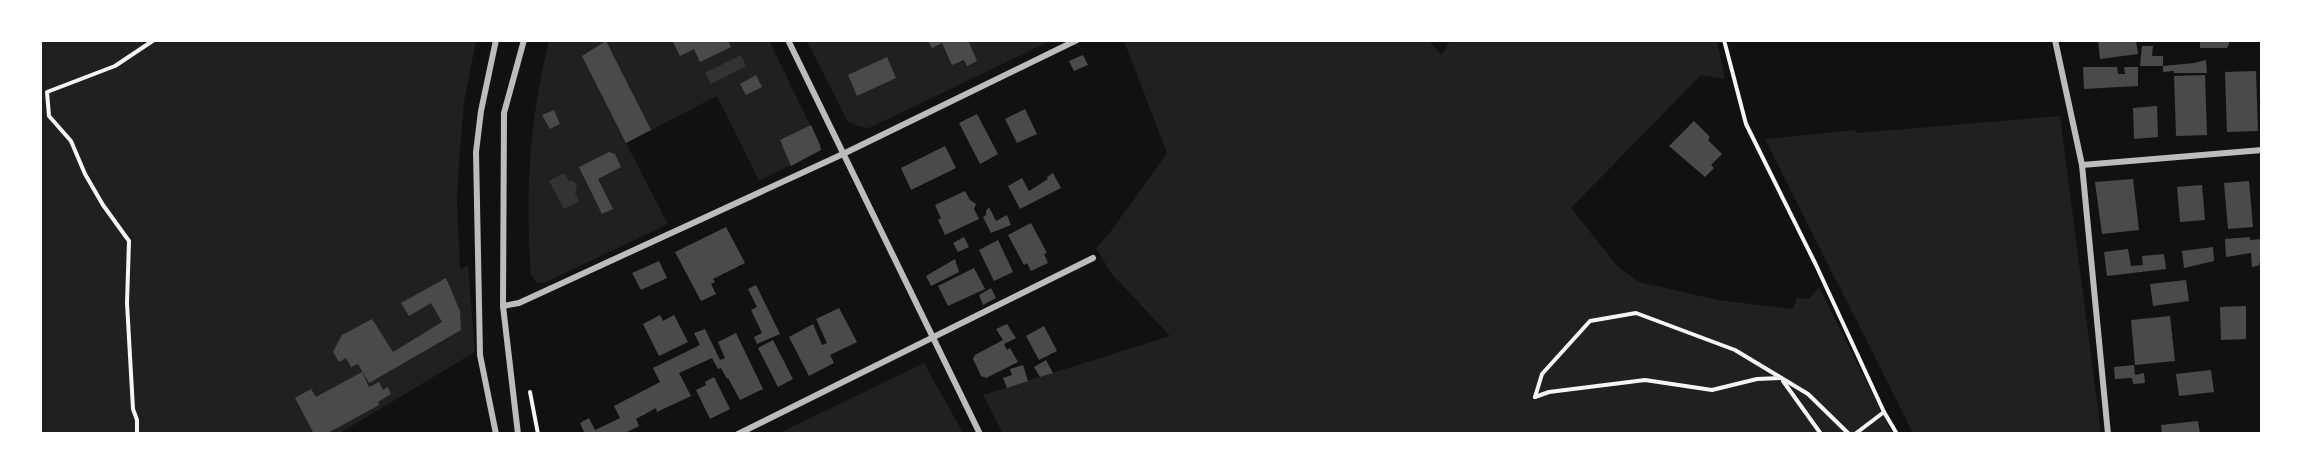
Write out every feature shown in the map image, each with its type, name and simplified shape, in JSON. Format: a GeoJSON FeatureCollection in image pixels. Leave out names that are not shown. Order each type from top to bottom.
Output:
{"type":"FeatureCollection","features":[{"type":"Feature","properties":{"kind":"street"},"geometry":{"type":"LineString","coordinates":[[496,40],[481,111],[476,152],[480,355],[496,434]]}},
{"type":"Feature","properties":{"kind":"street"},"geometry":{"type":"LineString","coordinates":[[518,434],[503,306],[504,113],[524,40]]}},
{"type":"Feature","properties":{"kind":"street"},"geometry":{"type":"LineString","coordinates":[[788,40],[980,434]]}},
{"type":"Feature","properties":{"kind":"street"},"geometry":{"type":"LineString","coordinates":[[503,306],[519,303],[843,154],[1077,40]]}},
{"type":"Feature","properties":{"kind":"street"},"geometry":{"type":"LineString","coordinates":[[2055,40],[2082,165],[2108,434]]}},
{"type":"Feature","properties":{"kind":"street"},"geometry":{"type":"LineString","coordinates":[[2082,165],[2262,150]]}},
{"type":"Feature","properties":{"kind":"street"},"geometry":{"type":"LineString","coordinates":[[738,434],[1094,258]]}},
{"type":"Feature","properties":{"kind":"path"},"geometry":{"type":"LineString","coordinates":[[137,434],[137,420],[133,409],[127,303],[129,242],[103,205],[70,141],[50,116],[47,92],[115,66],[154,40]]}},
{"type":"Feature","properties":{"kind":"path"},"geometry":{"type":"LineString","coordinates":[[1724,40],[1746,124],[1816,265],[1884,412],[1897,434]]}},
{"type":"Feature","properties":{"kind":"path"},"geometry":{"type":"LineString","coordinates":[[1781,378],[1757,379],[1712,390],[1645,380],[1549,392],[1535,397],[1542,374],[1590,321],[1636,313],[1735,350],[1808,394],[1849,434]]}},
{"type":"Feature","properties":{"kind":"path"},"geometry":{"type":"LineString","coordinates":[[1781,378],[1821,434]]}},
{"type":"Feature","properties":{"kind":"path"},"geometry":{"type":"LineString","coordinates":[[530,391],[538,434]]}},
{"type":"Feature","properties":{"kind":"path"},"geometry":{"type":"LineString","coordinates":[[1855,434],[1884,412]]}},
{"type":"Feature","properties":{"kind":"shaded area"},"geometry":{"type":"Polygon","coordinates":[[[1428,40],[1442,55],[1450,41],[1717,40],[1725,79],[1701,75],[1571,208],[1618,267],[1639,282],[1718,300],[1793,309],[1797,298],[1809,299],[1819,287],[1892,433],[1003,434],[983,395],[1170,336],[1111,273],[1096,248],[1111,231],[1167,153],[1124,41],[1428,40]]]}},
{"type":"Feature","properties":{"kind":"shaded area"},"geometry":{"type":"Polygon","coordinates":[[[40,41],[476,41],[464,102],[457,202],[460,269],[468,266],[475,352],[340,433],[41,433],[40,41]]]}},
{"type":"Feature","properties":{"kind":"shaded area"},"geometry":{"type":"Polygon","coordinates":[[[549,41],[769,41],[821,150],[759,181],[717,96],[626,143],[668,224],[544,283],[537,283],[531,275],[529,245],[530,157],[537,100],[549,41]]]}},
{"type":"Feature","properties":{"kind":"shaded area"},"geometry":{"type":"Polygon","coordinates":[[[807,41],[1050,41],[867,129],[848,122],[807,41]]]}},
{"type":"Feature","properties":{"kind":"shaded area"},"geometry":{"type":"Polygon","coordinates":[[[741,55],[746,66],[711,84],[705,73],[741,55]]]}},
{"type":"Feature","properties":{"kind":"shaded area"},"geometry":{"type":"Polygon","coordinates":[[[2060,116],[2101,433],[1913,433],[1765,139],[1856,130],[1857,133],[2060,116]]]}},
{"type":"Feature","properties":{"kind":"shaded area"},"geometry":{"type":"Polygon","coordinates":[[[564,173],[569,181],[577,185],[575,193],[579,201],[564,209],[549,181],[564,173]]]}},
{"type":"Feature","properties":{"kind":"shaded area"},"geometry":{"type":"Polygon","coordinates":[[[924,363],[963,433],[779,433],[924,363]]]}},
{"type":"Feature","properties":{"kind":"building"},"geometry":{"type":"Polygon","coordinates":[[[672,40],[728,40],[731,47],[700,62],[694,49],[680,56],[672,40]]]}},
{"type":"Feature","properties":{"kind":"building"},"geometry":{"type":"Polygon","coordinates":[[[928,40],[968,40],[977,61],[967,66],[964,60],[952,65],[942,43],[932,48],[928,40]]]}},
{"type":"Feature","properties":{"kind":"building"},"geometry":{"type":"Polygon","coordinates":[[[2098,40],[2136,40],[2138,54],[2100,59],[2098,40]]]}},
{"type":"Feature","properties":{"kind":"building"},"geometry":{"type":"Polygon","coordinates":[[[2200,40],[2229,40],[2229,44],[2227,48],[2200,48],[2200,40]]]}},
{"type":"Feature","properties":{"kind":"building"},"geometry":{"type":"Polygon","coordinates":[[[606,41],[651,130],[626,143],[582,56],[606,41]]]}},
{"type":"Feature","properties":{"kind":"building"},"geometry":{"type":"Polygon","coordinates":[[[2142,46],[2153,46],[2152,56],[2163,56],[2163,66],[2140,66],[2142,46]]]}},
{"type":"Feature","properties":{"kind":"building"},"geometry":{"type":"Polygon","coordinates":[[[1083,55],[1088,65],[1074,71],[1069,61],[1083,55]]]}},
{"type":"Feature","properties":{"kind":"building"},"geometry":{"type":"Polygon","coordinates":[[[887,57],[896,78],[857,96],[848,75],[887,57]]]}},
{"type":"Feature","properties":{"kind":"building"},"geometry":{"type":"Polygon","coordinates":[[[2206,60],[2207,73],[2163,72],[2163,66],[2206,60]]]}},
{"type":"Feature","properties":{"kind":"building"},"geometry":{"type":"Polygon","coordinates":[[[2083,67],[2117,67],[2118,74],[2125,74],[2124,67],[2138,67],[2138,86],[2084,89],[2083,67]]]}},
{"type":"Feature","properties":{"kind":"building"},"geometry":{"type":"Polygon","coordinates":[[[2256,71],[2258,131],[2227,132],[2225,72],[2256,71]]]}},
{"type":"Feature","properties":{"kind":"building"},"geometry":{"type":"Polygon","coordinates":[[[756,75],[762,87],[746,95],[740,84],[756,75]]]}},
{"type":"Feature","properties":{"kind":"building"},"geometry":{"type":"Polygon","coordinates":[[[2205,75],[2207,135],[2176,136],[2174,76],[2205,75]]]}},
{"type":"Feature","properties":{"kind":"building"},"geometry":{"type":"Polygon","coordinates":[[[2157,106],[2158,137],[2134,139],[2133,108],[2157,106]]]}},
{"type":"Feature","properties":{"kind":"building"},"geometry":{"type":"Polygon","coordinates":[[[1025,109],[1037,134],[1017,143],[1005,119],[1025,109]]]}},
{"type":"Feature","properties":{"kind":"building"},"geometry":{"type":"Polygon","coordinates":[[[554,110],[560,124],[550,129],[542,115],[554,110]]]}},
{"type":"Feature","properties":{"kind":"building"},"geometry":{"type":"Polygon","coordinates":[[[977,114],[998,154],[980,164],[959,123],[977,114]]]}},
{"type":"Feature","properties":{"kind":"building"},"geometry":{"type":"Polygon","coordinates":[[[1694,121],[1710,137],[1708,140],[1722,154],[1711,165],[1714,168],[1705,177],[1669,146],[1694,121]]]}},
{"type":"Feature","properties":{"kind":"building"},"geometry":{"type":"Polygon","coordinates":[[[811,125],[821,150],[791,166],[780,140],[811,125]]]}},
{"type":"Feature","properties":{"kind":"building"},"geometry":{"type":"Polygon","coordinates":[[[945,146],[956,168],[911,190],[901,168],[945,146]]]}},
{"type":"Feature","properties":{"kind":"building"},"geometry":{"type":"Polygon","coordinates":[[[609,152],[615,154],[621,167],[598,179],[613,209],[602,214],[579,167],[609,152]]]}},
{"type":"Feature","properties":{"kind":"building"},"geometry":{"type":"Polygon","coordinates":[[[1053,173],[1061,188],[1020,209],[1008,186],[1022,178],[1029,191],[1053,173]]]}},
{"type":"Feature","properties":{"kind":"building"},"geometry":{"type":"Polygon","coordinates":[[[2133,179],[2139,230],[2102,234],[2095,182],[2133,179]]]}},
{"type":"Feature","properties":{"kind":"building"},"geometry":{"type":"Polygon","coordinates":[[[2249,181],[2253,227],[2228,229],[2224,183],[2249,181]]]}},
{"type":"Feature","properties":{"kind":"building"},"geometry":{"type":"Polygon","coordinates":[[[2202,185],[2205,220],[2180,222],[2177,187],[2202,185]]]}},
{"type":"Feature","properties":{"kind":"building"},"geometry":{"type":"Polygon","coordinates":[[[965,191],[970,200],[976,204],[974,209],[979,219],[945,235],[938,220],[941,218],[935,205],[965,191]]]}},
{"type":"Feature","properties":{"kind":"building"},"geometry":{"type":"Polygon","coordinates":[[[989,207],[996,221],[1007,215],[1011,225],[991,233],[983,217],[989,207]]]}},
{"type":"Feature","properties":{"kind":"building"},"geometry":{"type":"Polygon","coordinates":[[[1031,223],[1047,253],[1044,254],[1048,263],[1031,271],[1027,263],[1024,265],[1008,235],[1031,223]]]}},
{"type":"Feature","properties":{"kind":"building"},"geometry":{"type":"Polygon","coordinates":[[[726,227],[745,263],[713,279],[715,282],[711,284],[716,294],[701,301],[675,252],[726,227]]]}},
{"type":"Feature","properties":{"kind":"building"},"geometry":{"type":"Polygon","coordinates":[[[964,237],[969,247],[958,252],[953,243],[964,237]]]}},
{"type":"Feature","properties":{"kind":"building"},"geometry":{"type":"Polygon","coordinates":[[[2250,237],[2250,240],[2262,239],[2260,265],[2252,267],[2251,253],[2226,257],[2225,239],[2250,237]]]}},
{"type":"Feature","properties":{"kind":"building"},"geometry":{"type":"Polygon","coordinates":[[[998,240],[1013,272],[994,281],[979,250],[998,240]]]}},
{"type":"Feature","properties":{"kind":"building"},"geometry":{"type":"Polygon","coordinates":[[[2213,247],[2214,261],[2184,268],[2182,251],[2213,247]]]}},
{"type":"Feature","properties":{"kind":"building"},"geometry":{"type":"Polygon","coordinates":[[[2128,249],[2131,266],[2143,265],[2142,256],[2164,254],[2166,269],[2107,276],[2104,252],[2128,249]]]}},
{"type":"Feature","properties":{"kind":"building"},"geometry":{"type":"Polygon","coordinates":[[[955,259],[959,272],[931,286],[926,276],[955,259]]]}},
{"type":"Feature","properties":{"kind":"building"},"geometry":{"type":"Polygon","coordinates":[[[659,261],[667,278],[641,290],[632,273],[659,261]]]}},
{"type":"Feature","properties":{"kind":"building"},"geometry":{"type":"Polygon","coordinates":[[[974,268],[985,289],[948,306],[938,286],[974,268]]]}},
{"type":"Feature","properties":{"kind":"building"},"geometry":{"type":"Polygon","coordinates":[[[446,278],[460,311],[461,330],[369,383],[358,364],[351,367],[346,358],[339,362],[333,352],[342,335],[372,319],[393,352],[442,322],[431,303],[409,316],[401,303],[446,278]]]}},
{"type":"Feature","properties":{"kind":"building"},"geometry":{"type":"Polygon","coordinates":[[[2186,280],[2189,301],[2153,306],[2150,284],[2186,280]]]}},
{"type":"Feature","properties":{"kind":"building"},"geometry":{"type":"Polygon","coordinates":[[[756,285],[780,334],[757,344],[754,337],[762,333],[751,310],[757,307],[748,289],[756,285]]]}},
{"type":"Feature","properties":{"kind":"building"},"geometry":{"type":"Polygon","coordinates":[[[991,288],[996,298],[983,305],[979,295],[991,288]]]}},
{"type":"Feature","properties":{"kind":"building"},"geometry":{"type":"Polygon","coordinates":[[[2246,306],[2246,339],[2221,340],[2220,307],[2246,306]]]}},
{"type":"Feature","properties":{"kind":"building"},"geometry":{"type":"Polygon","coordinates":[[[839,308],[857,342],[830,355],[834,363],[809,376],[789,337],[813,324],[822,345],[827,343],[816,319],[839,308]]]}},
{"type":"Feature","properties":{"kind":"building"},"geometry":{"type":"Polygon","coordinates":[[[660,315],[663,321],[674,315],[688,342],[659,356],[643,324],[660,315]]]}},
{"type":"Feature","properties":{"kind":"building"},"geometry":{"type":"Polygon","coordinates":[[[2170,316],[2175,361],[2135,365],[2131,320],[2170,316]]]}},
{"type":"Feature","properties":{"kind":"building"},"geometry":{"type":"Polygon","coordinates":[[[1007,324],[1016,338],[1004,344],[1007,350],[1010,348],[1018,362],[986,378],[981,376],[973,359],[975,355],[1003,340],[996,329],[1007,324]]]}},
{"type":"Feature","properties":{"kind":"building"},"geometry":{"type":"Polygon","coordinates":[[[1044,326],[1057,351],[1039,360],[1026,336],[1044,326]]]}},
{"type":"Feature","properties":{"kind":"building"},"geometry":{"type":"Polygon","coordinates":[[[705,329],[720,360],[725,358],[718,342],[736,333],[763,389],[740,400],[728,378],[721,368],[718,369],[712,358],[679,373],[691,396],[657,412],[656,408],[636,419],[639,426],[623,434],[585,434],[580,423],[589,418],[595,430],[620,418],[614,406],[660,382],[653,368],[700,345],[694,333],[705,329]]]}},
{"type":"Feature","properties":{"kind":"building"},"geometry":{"type":"Polygon","coordinates":[[[773,340],[793,379],[778,387],[758,348],[773,340]]]}},
{"type":"Feature","properties":{"kind":"building"},"geometry":{"type":"Polygon","coordinates":[[[1046,360],[1053,373],[1040,377],[1034,367],[1046,360]]]}},
{"type":"Feature","properties":{"kind":"building"},"geometry":{"type":"Polygon","coordinates":[[[1023,365],[1028,381],[1007,388],[1003,378],[1012,375],[1010,369],[1023,365]]]}},
{"type":"Feature","properties":{"kind":"building"},"geometry":{"type":"Polygon","coordinates":[[[2134,365],[2135,375],[2144,373],[2145,383],[2133,384],[2132,378],[2115,379],[2114,367],[2134,365]]]}},
{"type":"Feature","properties":{"kind":"building"},"geometry":{"type":"Polygon","coordinates":[[[2211,370],[2214,392],[2179,396],[2176,374],[2211,370]]]}},
{"type":"Feature","properties":{"kind":"building"},"geometry":{"type":"Polygon","coordinates":[[[362,372],[369,387],[379,382],[383,390],[388,387],[391,394],[378,402],[379,405],[326,434],[314,434],[295,398],[311,389],[316,397],[362,372]]]}},
{"type":"Feature","properties":{"kind":"building"},"geometry":{"type":"Polygon","coordinates":[[[714,377],[730,409],[710,419],[696,390],[706,385],[705,382],[714,377]]]}},
{"type":"Feature","properties":{"kind":"building"},"geometry":{"type":"Polygon","coordinates":[[[2198,421],[2200,434],[2162,434],[2161,425],[2198,421]]]}}]}
